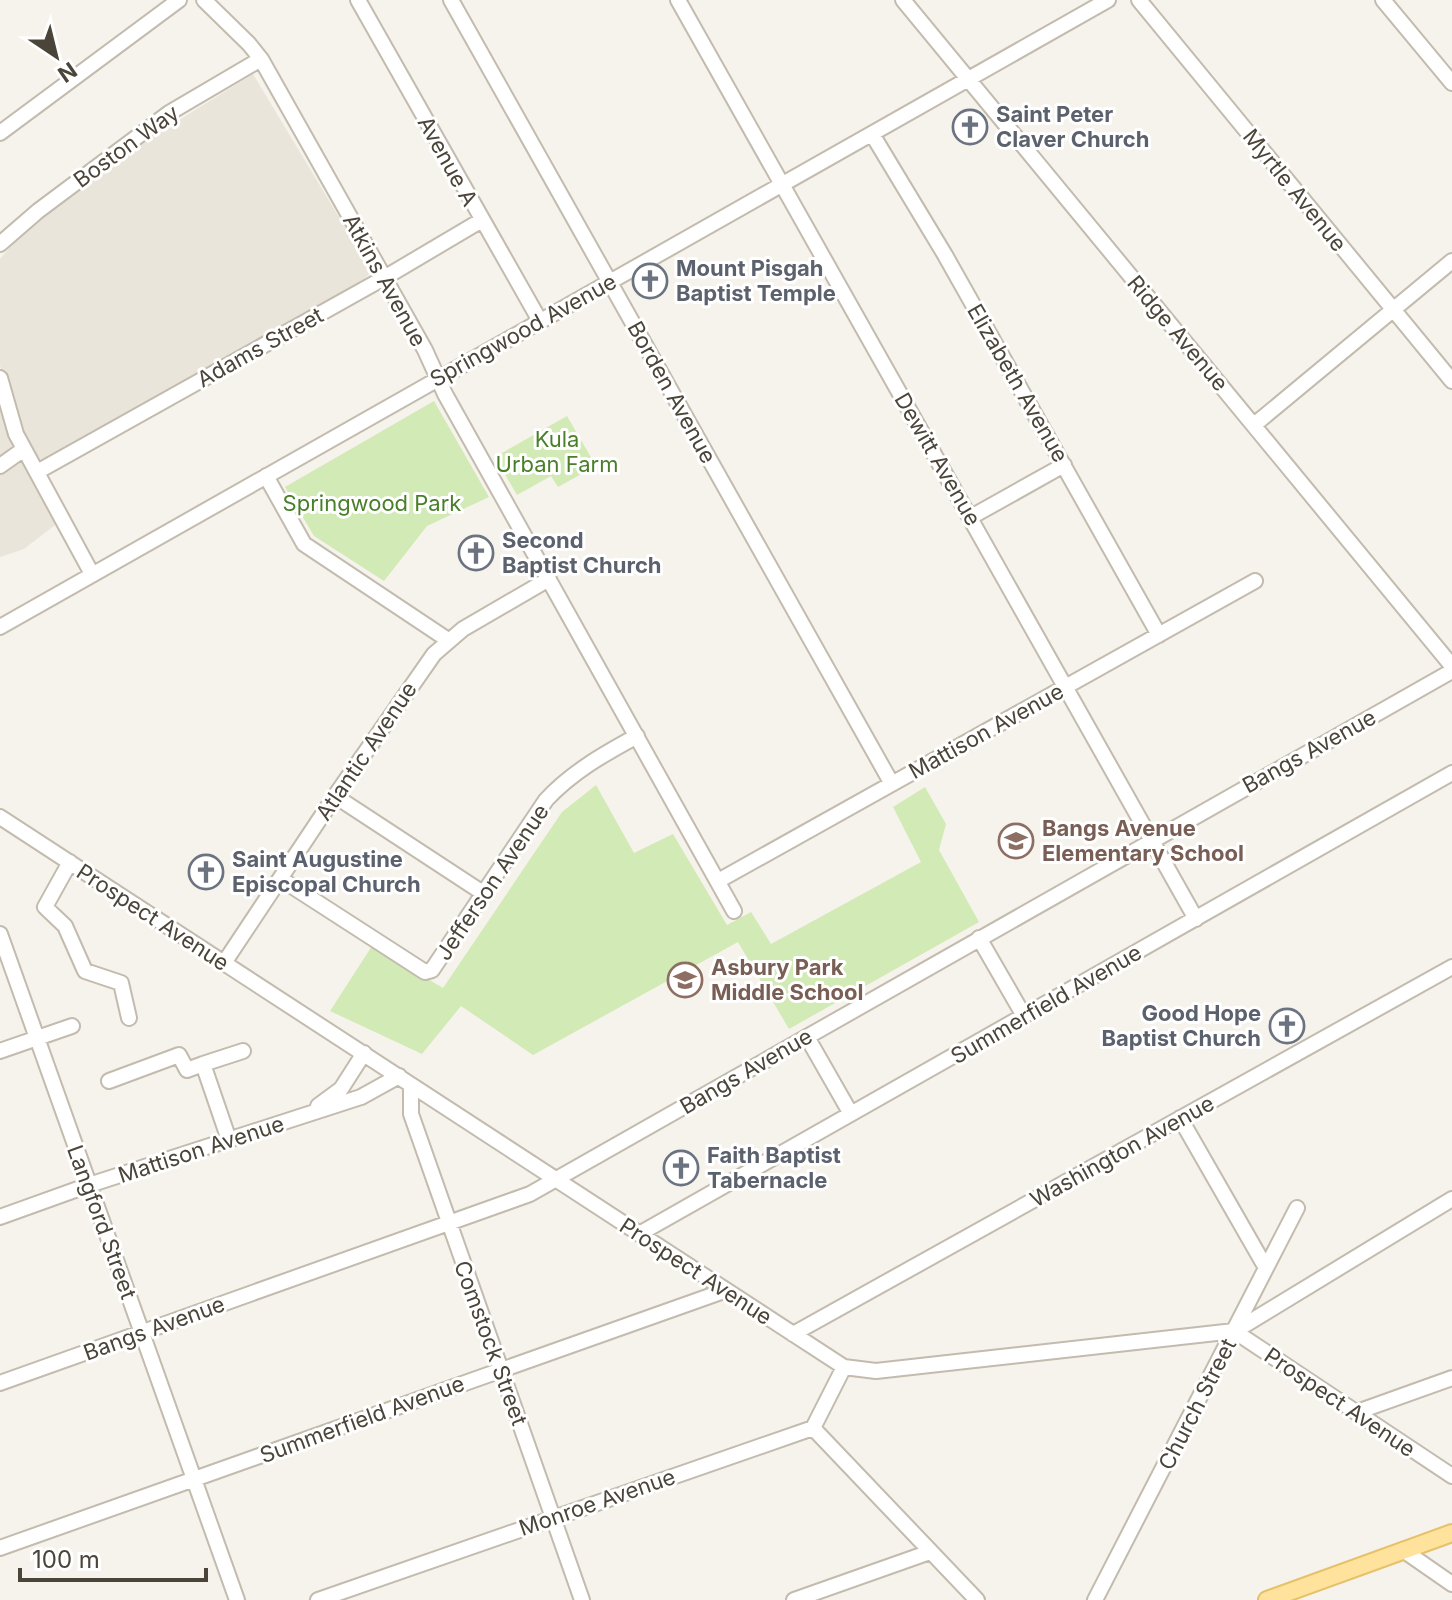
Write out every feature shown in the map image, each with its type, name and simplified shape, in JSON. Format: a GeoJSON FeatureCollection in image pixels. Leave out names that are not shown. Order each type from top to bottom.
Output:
{"type":"FeatureCollection","features":[{"type":"Feature","properties":{"kind":"main road"},"geometry":{"type":"LineString","coordinates":[[1267,1600],[1452,1533]]}},
{"type":"Feature","properties":{"kind":"street"},"geometry":{"type":"LineString","coordinates":[[0,133],[179,0]]}},
{"type":"Feature","properties":{"kind":"street","name":"Atkins Avenue"},"geometry":{"type":"LineString","coordinates":[[204,0],[261,59],[734,911]]}},
{"type":"Feature","properties":{"kind":"street","name":"Avenue A"},"geometry":{"type":"LineString","coordinates":[[358,0],[540,321]]}},
{"type":"Feature","properties":{"kind":"street","name":"Borden Avenue"},"geometry":{"type":"LineString","coordinates":[[451,0],[892,784]]}},
{"type":"Feature","properties":{"kind":"street","name":"Dewitt Avenue"},"geometry":{"type":"LineString","coordinates":[[678,0],[1196,919]]}},
{"type":"Feature","properties":{"kind":"street","name":"Ridge Avenue"},"geometry":{"type":"LineString","coordinates":[[903,0],[1452,668]]}},
{"type":"Feature","properties":{"kind":"street","name":"Springwood Avenue"},"geometry":{"type":"LineString","coordinates":[[0,627],[1108,0]]}},
{"type":"Feature","properties":{"kind":"street","name":"Myrtle Avenue"},"geometry":{"type":"LineString","coordinates":[[1139,0],[1452,381]]}},
{"type":"Feature","properties":{"kind":"street"},"geometry":{"type":"LineString","coordinates":[[1383,0],[1452,83]]}},
{"type":"Feature","properties":{"kind":"street","name":"Boston Way"},"geometry":{"type":"LineString","coordinates":[[0,244],[38,211],[169,113],[261,59]]}},
{"type":"Feature","properties":{"kind":"street","name":"Elizabeth Avenue"},"geometry":{"type":"LineString","coordinates":[[872,134],[945,255],[1159,635]]}},
{"type":"Feature","properties":{"kind":"street","name":"Adams Street"},"geometry":{"type":"LineString","coordinates":[[37,472],[482,220]]}},
{"type":"Feature","properties":{"kind":"street"},"geometry":{"type":"LineString","coordinates":[[1254,425],[1452,261]]}},
{"type":"Feature","properties":{"kind":"street"},"geometry":{"type":"LineString","coordinates":[[0,378],[8,413],[24,449],[92,574]]}},
{"type":"Feature","properties":{"kind":"street"},"geometry":{"type":"LineString","coordinates":[[0,466],[24,449]]}},
{"type":"Feature","properties":{"kind":"street"},"geometry":{"type":"LineString","coordinates":[[971,517],[1064,465]]}},
{"type":"Feature","properties":{"kind":"street"},"geometry":{"type":"LineString","coordinates":[[266,476],[304,544],[448,640]]}},
{"type":"Feature","properties":{"kind":"street","name":"Atlantic Avenue"},"geometry":{"type":"LineString","coordinates":[[224,963],[421,671],[448,640],[549,579]]}},
{"type":"Feature","properties":{"kind":"street","name":"Mattison Avenue"},"geometry":{"type":"LineString","coordinates":[[718,881],[1255,581]]}},
{"type":"Feature","properties":{"kind":"street","name":"Bangs Avenue"},"geometry":{"type":"LineString","coordinates":[[0,1383],[518,1199],[1452,668]]}},
{"type":"Feature","properties":{"kind":"street","name":"Jefferson Avenue"},"geometry":{"type":"LineString","coordinates":[[281,879],[425,972],[432,970],[534,815],[562,782],[637,736]]}},
{"type":"Feature","properties":{"kind":"street","name":"Summerfield Avenue"},"geometry":{"type":"LineString","coordinates":[[639,1234],[1452,773]]}},
{"type":"Feature","properties":{"kind":"street"},"geometry":{"type":"LineString","coordinates":[[335,796],[483,893]]}},
{"type":"Feature","properties":{"kind":"street","name":"Prospect Avenue"},"geometry":{"type":"LineString","coordinates":[[0,817],[844,1367],[876,1371],[1234,1331],[1452,1476]]}},
{"type":"Feature","properties":{"kind":"street"},"geometry":{"type":"LineString","coordinates":[[70,862],[45,907],[65,926],[85,971],[121,983],[129,1018]]}},
{"type":"Feature","properties":{"kind":"street","name":"Langford Street"},"geometry":{"type":"LineString","coordinates":[[0,934],[237,1600]]}},
{"type":"Feature","properties":{"kind":"street"},"geometry":{"type":"LineString","coordinates":[[979,938],[1024,1016]]}},
{"type":"Feature","properties":{"kind":"street","name":"Washington Avenue"},"geometry":{"type":"LineString","coordinates":[[793,1334],[1452,967]]}},
{"type":"Feature","properties":{"kind":"street"},"geometry":{"type":"LineString","coordinates":[[0,1051],[72,1026]]}},
{"type":"Feature","properties":{"kind":"street"},"geometry":{"type":"LineString","coordinates":[[807,1037],[851,1114]]}},
{"type":"Feature","properties":{"kind":"street"},"geometry":{"type":"LineString","coordinates":[[109,1081],[179,1055],[187,1070],[243,1051]]}},
{"type":"Feature","properties":{"kind":"street"},"geometry":{"type":"LineString","coordinates":[[301,1117],[341,1089],[364,1053]]}},
{"type":"Feature","properties":{"kind":"street"},"geometry":{"type":"LineString","coordinates":[[203,1064],[229,1140]]}},
{"type":"Feature","properties":{"kind":"street","name":"Mattison Avenue"},"geometry":{"type":"LineString","coordinates":[[0,1217],[405,1080]]}},
{"type":"Feature","properties":{"kind":"street","name":"Comstock Street"},"geometry":{"type":"LineString","coordinates":[[405,1080],[411,1114],[582,1600]]}},
{"type":"Feature","properties":{"kind":"street"},"geometry":{"type":"LineString","coordinates":[[1180,1118],[1266,1268]]}},
{"type":"Feature","properties":{"kind":"street"},"geometry":{"type":"LineString","coordinates":[[1234,1331],[1452,1199]]}},
{"type":"Feature","properties":{"kind":"street","name":"Church Street"},"geometry":{"type":"LineString","coordinates":[[1095,1600],[1297,1208]]}},
{"type":"Feature","properties":{"kind":"street","name":"Summerfield Avenue"},"geometry":{"type":"LineString","coordinates":[[0,1548],[724,1291]]}},
{"type":"Feature","properties":{"kind":"street"},"geometry":{"type":"LineString","coordinates":[[844,1367],[813,1428],[977,1600]]}},
{"type":"Feature","properties":{"kind":"street"},"geometry":{"type":"LineString","coordinates":[[1357,1412],[1452,1378]]}},
{"type":"Feature","properties":{"kind":"street","name":"Monroe Avenue"},"geometry":{"type":"LineString","coordinates":[[318,1600],[813,1428]]}},
{"type":"Feature","properties":{"kind":"street"},"geometry":{"type":"LineString","coordinates":[[1403,1550],[1452,1584]]}},
{"type":"Feature","properties":{"kind":"street"},"geometry":{"type":"LineString","coordinates":[[794,1600],[930,1552]]}},
{"type":"Feature","properties":{"kind":"shaded area"},"geometry":{"type":"Polygon","coordinates":[[[253,74],[372,272],[349,292],[46,465],[22,439],[0,366],[0,259],[33,220],[168,127],[253,74]]]}},
{"type":"Feature","properties":{"kind":"shaded area"},"geometry":{"type":"Polygon","coordinates":[[[0,407],[21,460],[59,522],[24,549],[0,557],[0,407]]]}},
{"type":"Feature","properties":{"kind":"green space","name":"Springwood Park"},"geometry":{"type":"Polygon","coordinates":[[[434,401],[489,497],[427,526],[384,581],[314,536],[285,487],[434,401]]]}},
{"type":"Feature","properties":{"kind":"green space","name":"Kula Urban Farm"},"geometry":{"type":"Polygon","coordinates":[[[567,416],[596,466],[558,487],[551,476],[517,495],[495,457],[567,416]]]}},
{"type":"Feature","properties":{"kind":"green space"},"geometry":{"type":"Polygon","coordinates":[[[596,785],[634,853],[673,834],[727,925],[751,912],[771,944],[921,862],[893,807],[925,787],[946,824],[939,850],[979,922],[789,1029],[738,942],[533,1055],[461,1006],[422,1054],[330,1011],[372,946],[443,988],[562,812],[596,785]]]}},
{"type":"Feature","properties":{"kind":"place","name":"Saint Peter Claver Church"},"geometry":{"type":"Point","coordinates":[970,127]}},
{"type":"Feature","properties":{"kind":"place","name":"Mount Pisgah Baptist Temple"},"geometry":{"type":"Point","coordinates":[650,281]}},
{"type":"Feature","properties":{"kind":"place","name":"Second Baptist Church"},"geometry":{"type":"Point","coordinates":[476,553]}},
{"type":"Feature","properties":{"kind":"place","name":"Bangs Avenue Elementary School"},"geometry":{"type":"Point","coordinates":[1016,841]}},
{"type":"Feature","properties":{"kind":"place","name":"Saint Augustine Episcopal Church"},"geometry":{"type":"Point","coordinates":[206,872]}},
{"type":"Feature","properties":{"kind":"place","name":"Asbury Park Middle School"},"geometry":{"type":"Point","coordinates":[685,980]}},
{"type":"Feature","properties":{"kind":"place","name":"Good Hope Baptist Church"},"geometry":{"type":"Point","coordinates":[1287,1026]}},
{"type":"Feature","properties":{"kind":"place","name":"Faith Baptist Tabernacle"},"geometry":{"type":"Point","coordinates":[681,1168]}}]}
